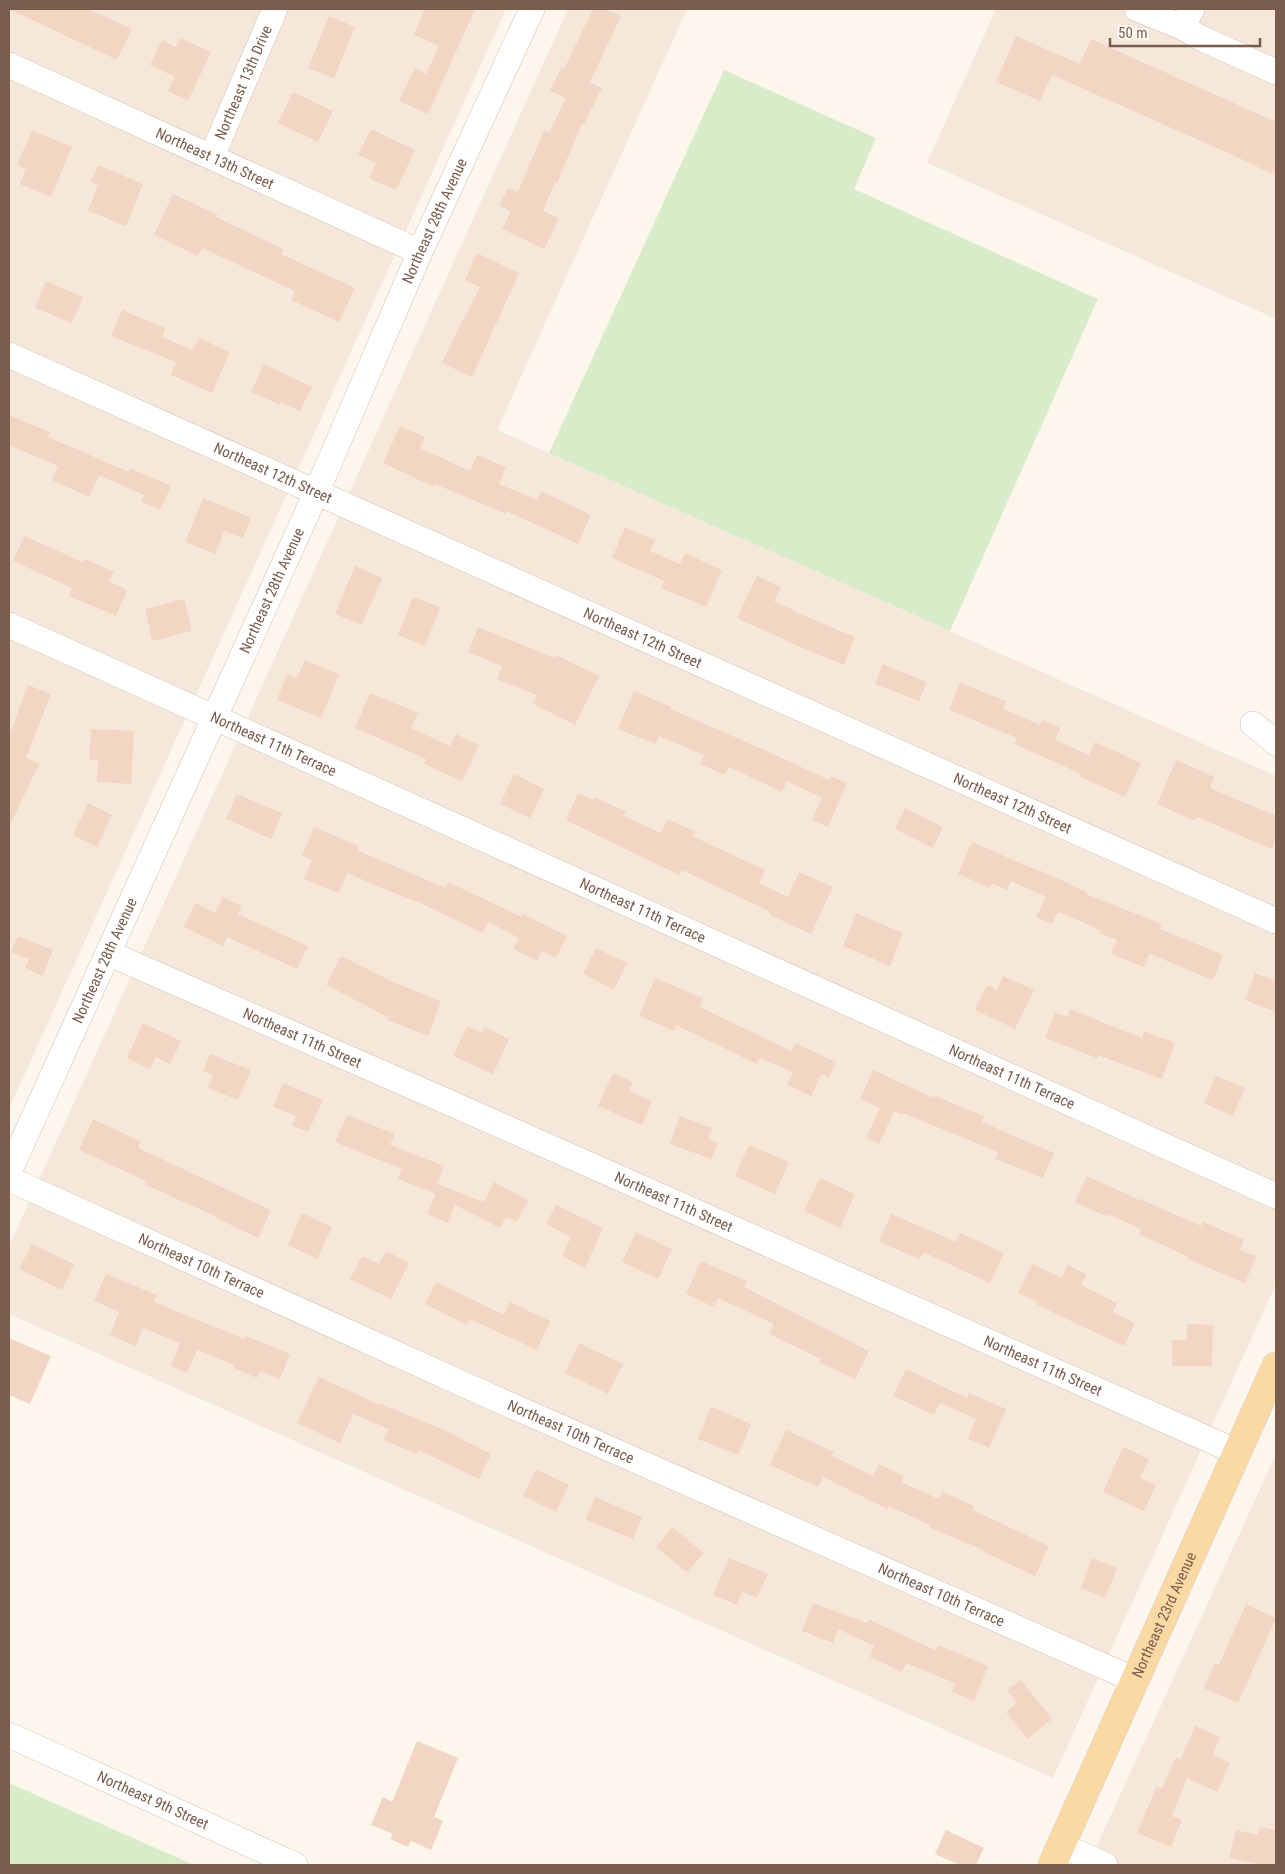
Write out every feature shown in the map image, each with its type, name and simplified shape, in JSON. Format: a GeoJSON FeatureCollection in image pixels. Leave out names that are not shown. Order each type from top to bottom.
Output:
{"type":"FeatureCollection","features":[{"type":"Feature","properties":{"kind":"main road","name":"Northeast 23rd Avenue"},"geometry":{"type":"LineString","coordinates":[[1056,1855],[1276,1366]]}},
{"type":"Feature","properties":{"kind":"street","name":"Northeast 13th Drive"},"geometry":{"type":"LineString","coordinates":[[212,156],[275,9]]}},
{"type":"Feature","properties":{"kind":"street","name":"Northeast 28th Avenue"},"geometry":{"type":"LineString","coordinates":[[9,1172],[317,491],[420,252],[532,9]]}},
{"type":"Feature","properties":{"kind":"street"},"geometry":{"type":"LineString","coordinates":[[1136,9],[1187,18],[1201,38],[1276,72]]}},
{"type":"Feature","properties":{"kind":"street","name":"Northeast 13th Street"},"geometry":{"type":"LineString","coordinates":[[9,65],[420,252]]}},
{"type":"Feature","properties":{"kind":"street","name":"Northeast 12th Street"},"geometry":{"type":"LineString","coordinates":[[9,355],[1276,921]]}},
{"type":"Feature","properties":{"kind":"street","name":"Northeast 11th Terrace"},"geometry":{"type":"LineString","coordinates":[[9,625],[1276,1196]]}},
{"type":"Feature","properties":{"kind":"street"},"geometry":{"type":"LineString","coordinates":[[1253,724],[1276,743]]}},
{"type":"Feature","properties":{"kind":"street","name":"Northeast 11th Street"},"geometry":{"type":"LineString","coordinates":[[108,953],[1237,1452]]}},
{"type":"Feature","properties":{"kind":"street","name":"Northeast 10th Terrace"},"geometry":{"type":"LineString","coordinates":[[9,1179],[485,1394],[1135,1680]]}},
{"type":"Feature","properties":{"kind":"street","name":"Northeast 9th Street"},"geometry":{"type":"LineString","coordinates":[[9,1735],[295,1865]]}},
{"type":"Feature","properties":{"kind":"street"},"geometry":{"type":"LineString","coordinates":[[1056,1855],[1105,1865]]}},
{"type":"Feature","properties":{"kind":"shaded area"},"geometry":{"type":"Polygon","coordinates":[[[9,9],[506,9],[9,1109],[9,9]]]}},
{"type":"Feature","properties":{"kind":"shaded area"},"geometry":{"type":"Polygon","coordinates":[[[568,9],[687,9],[497,430],[1276,776],[1276,1284],[1053,1778],[9,1314],[9,1246],[568,9]]]}},
{"type":"Feature","properties":{"kind":"shaded area"},"geometry":{"type":"Polygon","coordinates":[[[996,9],[1276,9],[1276,319],[927,163],[996,9]]]}},
{"type":"Feature","properties":{"kind":"shaded area"},"geometry":{"type":"Polygon","coordinates":[[[1276,1454],[1276,1865],[1088,1865],[1276,1454]]]}},
{"type":"Feature","properties":{"kind":"green space"},"geometry":{"type":"Polygon","coordinates":[[[724,70],[876,138],[854,189],[1098,299],[950,631],[549,453],[724,70]]]}},
{"type":"Feature","properties":{"kind":"green space"},"geometry":{"type":"Polygon","coordinates":[[[9,1783],[194,1865],[9,1865],[9,1783]]]}},
{"type":"Feature","properties":{"kind":"building"},"geometry":{"type":"Polygon","coordinates":[[[9,9],[89,9],[132,29],[117,60],[9,9]]]}},
{"type":"Feature","properties":{"kind":"building"},"geometry":{"type":"Polygon","coordinates":[[[425,9],[475,9],[428,114],[399,101],[415,68],[426,74],[439,46],[414,35],[425,9]]]}},
{"type":"Feature","properties":{"kind":"building"},"geometry":{"type":"Polygon","coordinates":[[[593,9],[604,9],[621,16],[590,82],[602,88],[584,124],[582,123],[543,211],[559,218],[544,249],[502,229],[511,211],[499,206],[508,188],[518,192],[544,130],[549,133],[566,98],[550,91],[561,68],[564,69],[593,9]]]}},
{"type":"Feature","properties":{"kind":"building"},"geometry":{"type":"Polygon","coordinates":[[[329,16],[355,27],[334,78],[308,68],[329,16]]]}},
{"type":"Feature","properties":{"kind":"building"},"geometry":{"type":"Polygon","coordinates":[[[1016,36],[1080,64],[1091,39],[1276,122],[1276,173],[1272,171],[1271,174],[1257,166],[1052,75],[1040,101],[996,82],[1016,36]]]}},
{"type":"Feature","properties":{"kind":"building"},"geometry":{"type":"Polygon","coordinates":[[[180,38],[211,52],[188,101],[168,91],[175,77],[150,65],[162,40],[176,47],[180,38]]]}},
{"type":"Feature","properties":{"kind":"building"},"geometry":{"type":"Polygon","coordinates":[[[293,92],[333,111],[318,142],[278,123],[293,92]]]}},
{"type":"Feature","properties":{"kind":"building"},"geometry":{"type":"Polygon","coordinates":[[[371,129],[415,150],[396,190],[369,178],[376,163],[358,155],[371,129]]]}},
{"type":"Feature","properties":{"kind":"building"},"geometry":{"type":"Polygon","coordinates":[[[32,130],[72,147],[51,197],[20,184],[26,169],[17,165],[32,130]]]}},
{"type":"Feature","properties":{"kind":"building"},"geometry":{"type":"Polygon","coordinates":[[[98,165],[143,184],[126,226],[88,211],[98,185],[91,182],[98,165]]]}},
{"type":"Feature","properties":{"kind":"building"},"geometry":{"type":"Polygon","coordinates":[[[173,194],[283,249],[281,254],[355,288],[339,322],[291,300],[295,291],[202,248],[198,256],[154,235],[173,194]]]}},
{"type":"Feature","properties":{"kind":"building"},"geometry":{"type":"Polygon","coordinates":[[[477,253],[519,273],[472,377],[442,363],[480,287],[465,280],[477,253]]]}},
{"type":"Feature","properties":{"kind":"building"},"geometry":{"type":"Polygon","coordinates":[[[46,281],[83,297],[72,323],[35,308],[46,281]]]}},
{"type":"Feature","properties":{"kind":"building"},"geometry":{"type":"Polygon","coordinates":[[[122,310],[165,328],[162,337],[193,350],[199,338],[230,352],[212,393],[171,375],[176,362],[111,336],[122,310]]]}},
{"type":"Feature","properties":{"kind":"building"},"geometry":{"type":"Polygon","coordinates":[[[264,364],[312,387],[300,411],[281,402],[280,405],[251,392],[264,364]]]}},
{"type":"Feature","properties":{"kind":"building"},"geometry":{"type":"Polygon","coordinates":[[[9,415],[50,432],[48,437],[129,472],[130,468],[171,486],[160,510],[141,502],[144,495],[99,475],[89,497],[52,480],[58,466],[9,445],[9,415]]]}},
{"type":"Feature","properties":{"kind":"building"},"geometry":{"type":"Polygon","coordinates":[[[400,426],[425,437],[420,448],[470,471],[477,455],[506,467],[499,484],[537,500],[541,491],[591,515],[578,544],[507,511],[506,514],[435,484],[434,487],[383,463],[400,426]]]}},
{"type":"Feature","properties":{"kind":"building"},"geometry":{"type":"Polygon","coordinates":[[[203,498],[251,518],[243,538],[224,531],[215,554],[185,542],[203,498]]]}},
{"type":"Feature","properties":{"kind":"building"},"geometry":{"type":"Polygon","coordinates":[[[625,527],[655,540],[650,551],[680,564],[685,553],[722,570],[706,607],[661,588],[664,581],[612,558],[625,527]]]}},
{"type":"Feature","properties":{"kind":"building"},"geometry":{"type":"Polygon","coordinates":[[[24,536],[83,562],[85,559],[114,572],[109,582],[127,590],[116,616],[69,596],[72,588],[13,561],[24,536]]]}},
{"type":"Feature","properties":{"kind":"building"},"geometry":{"type":"Polygon","coordinates":[[[355,566],[382,578],[362,625],[335,614],[355,566]]]}},
{"type":"Feature","properties":{"kind":"building"},"geometry":{"type":"Polygon","coordinates":[[[757,576],[781,587],[774,601],[795,612],[855,637],[844,665],[737,618],[757,576]]]}},
{"type":"Feature","properties":{"kind":"building"},"geometry":{"type":"Polygon","coordinates":[[[413,597],[440,607],[425,646],[398,635],[413,597]]]}},
{"type":"Feature","properties":{"kind":"building"},"geometry":{"type":"Polygon","coordinates":[[[184,599],[192,631],[152,641],[145,609],[184,599]]]}},
{"type":"Feature","properties":{"kind":"building"},"geometry":{"type":"Polygon","coordinates":[[[478,627],[555,658],[556,655],[599,676],[575,725],[533,704],[537,695],[497,679],[502,666],[468,652],[478,627]]]}},
{"type":"Feature","properties":{"kind":"building"},"geometry":{"type":"Polygon","coordinates":[[[305,660],[339,674],[321,718],[277,700],[287,674],[297,678],[305,660]]]}},
{"type":"Feature","properties":{"kind":"building"},"geometry":{"type":"Polygon","coordinates":[[[883,664],[927,682],[919,701],[875,684],[883,664]]]}},
{"type":"Feature","properties":{"kind":"building"},"geometry":{"type":"Polygon","coordinates":[[[960,683],[1006,701],[1003,709],[1040,725],[1042,720],[1060,728],[1055,740],[1089,755],[1095,742],[1141,763],[1125,797],[1079,776],[1081,774],[1015,744],[1017,738],[949,710],[960,683]]]}},
{"type":"Feature","properties":{"kind":"building"},"geometry":{"type":"Polygon","coordinates":[[[28,685],[51,694],[26,758],[39,764],[9,827],[9,736],[28,685]]]}},
{"type":"Feature","properties":{"kind":"building"},"geometry":{"type":"Polygon","coordinates":[[[634,691],[829,780],[831,776],[847,783],[828,827],[812,820],[822,798],[787,781],[782,792],[729,767],[725,775],[700,764],[704,755],[659,736],[656,744],[618,729],[634,691]]]}},
{"type":"Feature","properties":{"kind":"building"},"geometry":{"type":"Polygon","coordinates":[[[370,693],[418,713],[411,728],[450,746],[456,734],[479,745],[462,781],[424,764],[426,759],[355,728],[370,693]]]}},
{"type":"Feature","properties":{"kind":"building"},"geometry":{"type":"Polygon","coordinates":[[[91,729],[134,731],[131,784],[97,782],[98,760],[89,760],[91,729]]]}},
{"type":"Feature","properties":{"kind":"building"},"geometry":{"type":"Polygon","coordinates":[[[1176,760],[1214,777],[1210,788],[1276,816],[1276,840],[1272,849],[1197,817],[1195,821],[1157,804],[1176,760]]]}},
{"type":"Feature","properties":{"kind":"building"},"geometry":{"type":"Polygon","coordinates":[[[514,774],[544,789],[530,818],[500,804],[514,774]]]}},
{"type":"Feature","properties":{"kind":"building"},"geometry":{"type":"Polygon","coordinates":[[[578,793],[593,800],[595,797],[626,812],[624,816],[661,833],[668,819],[694,831],[692,836],[765,870],[759,883],[788,897],[799,872],[833,887],[811,934],[770,915],[771,912],[682,870],[679,875],[566,820],[578,793]]]}},
{"type":"Feature","properties":{"kind":"building"},"geometry":{"type":"Polygon","coordinates":[[[237,794],[282,813],[271,839],[226,819],[237,794]]]}},
{"type":"Feature","properties":{"kind":"building"},"geometry":{"type":"Polygon","coordinates":[[[88,803],[112,815],[97,847],[73,835],[88,803]]]}},
{"type":"Feature","properties":{"kind":"building"},"geometry":{"type":"Polygon","coordinates":[[[905,808],[943,827],[933,848],[895,829],[905,808]]]}},
{"type":"Feature","properties":{"kind":"building"},"geometry":{"type":"Polygon","coordinates":[[[314,827],[359,846],[357,850],[446,888],[448,882],[522,917],[523,914],[567,936],[556,958],[542,951],[537,961],[513,949],[519,938],[488,922],[483,933],[414,900],[347,873],[339,893],[304,879],[312,860],[302,856],[314,827]]]}},
{"type":"Feature","properties":{"kind":"building"},"geometry":{"type":"Polygon","coordinates":[[[972,842],[1039,870],[1087,892],[1086,894],[1162,924],[1160,929],[1223,955],[1213,980],[1150,954],[1144,967],[1111,954],[1117,940],[1099,933],[1100,931],[1089,925],[1058,912],[1052,924],[1036,917],[1046,897],[1011,881],[1007,890],[992,883],[990,888],[958,874],[972,842]]]}},
{"type":"Feature","properties":{"kind":"building"},"geometry":{"type":"Polygon","coordinates":[[[223,897],[242,906],[238,914],[308,946],[297,969],[227,937],[223,946],[184,927],[195,903],[215,913],[223,897]]]}},
{"type":"Feature","properties":{"kind":"building"},"geometry":{"type":"Polygon","coordinates":[[[856,913],[903,933],[890,966],[843,946],[856,913]]]}},
{"type":"Feature","properties":{"kind":"building"},"geometry":{"type":"Polygon","coordinates":[[[18,936],[53,950],[43,976],[25,968],[29,959],[11,952],[18,936]]]}},
{"type":"Feature","properties":{"kind":"building"},"geometry":{"type":"Polygon","coordinates":[[[596,948],[627,963],[614,990],[583,974],[596,948]]]}},
{"type":"Feature","properties":{"kind":"building"},"geometry":{"type":"Polygon","coordinates":[[[341,956],[391,981],[441,1001],[428,1036],[387,1020],[388,1017],[326,985],[341,956]]]}},
{"type":"Feature","properties":{"kind":"building"},"geometry":{"type":"Polygon","coordinates":[[[1255,973],[1276,981],[1276,1012],[1245,1000],[1255,973]]]}},
{"type":"Feature","properties":{"kind":"building"},"geometry":{"type":"Polygon","coordinates":[[[1003,976],[1034,990],[1015,1029],[975,1010],[987,985],[997,990],[1003,976]]]}},
{"type":"Feature","properties":{"kind":"building"},"geometry":{"type":"Polygon","coordinates":[[[655,978],[703,998],[700,1007],[791,1051],[795,1043],[836,1062],[829,1078],[822,1074],[811,1096],[787,1085],[793,1072],[760,1058],[757,1064],[676,1025],[674,1031],[639,1016],[655,978]]]}},
{"type":"Feature","properties":{"kind":"building"},"geometry":{"type":"Polygon","coordinates":[[[1070,1009],[1142,1038],[1144,1031],[1175,1043],[1162,1079],[1098,1055],[1097,1058],[1045,1038],[1055,1013],[1067,1017],[1070,1009]]]}},
{"type":"Feature","properties":{"kind":"building"},"geometry":{"type":"Polygon","coordinates":[[[143,1023],[181,1041],[170,1064],[156,1057],[150,1069],[127,1058],[143,1023]]]}},
{"type":"Feature","properties":{"kind":"building"},"geometry":{"type":"Polygon","coordinates":[[[467,1026],[482,1033],[485,1027],[509,1039],[493,1074],[453,1056],[467,1026]]]}},
{"type":"Feature","properties":{"kind":"building"},"geometry":{"type":"Polygon","coordinates":[[[210,1054],[251,1070],[238,1100],[208,1088],[213,1075],[203,1071],[210,1054]]]}},
{"type":"Feature","properties":{"kind":"building"},"geometry":{"type":"Polygon","coordinates":[[[873,1070],[934,1098],[935,1096],[984,1116],[982,1122],[1054,1153],[1043,1178],[995,1159],[998,1152],[903,1113],[902,1115],[894,1111],[879,1144],[866,1138],[880,1108],[860,1099],[873,1070]]]}},
{"type":"Feature","properties":{"kind":"building"},"geometry":{"type":"Polygon","coordinates":[[[613,1073],[633,1082],[629,1091],[652,1101],[642,1125],[598,1106],[613,1073]]]}},
{"type":"Feature","properties":{"kind":"building"},"geometry":{"type":"Polygon","coordinates":[[[1216,1076],[1245,1088],[1233,1116],[1204,1103],[1216,1076]]]}},
{"type":"Feature","properties":{"kind":"building"},"geometry":{"type":"Polygon","coordinates":[[[283,1083],[323,1100],[308,1132],[292,1126],[296,1116],[273,1107],[283,1083]]]}},
{"type":"Feature","properties":{"kind":"building"},"geometry":{"type":"Polygon","coordinates":[[[347,1115],[395,1134],[390,1145],[444,1166],[434,1192],[438,1184],[484,1202],[494,1182],[528,1200],[517,1222],[506,1217],[500,1228],[455,1205],[448,1223],[427,1214],[435,1195],[434,1193],[398,1179],[402,1169],[335,1142],[347,1115]]]}},
{"type":"Feature","properties":{"kind":"building"},"geometry":{"type":"Polygon","coordinates":[[[680,1116],[712,1128],[708,1139],[718,1143],[711,1159],[670,1144],[680,1116]]]}},
{"type":"Feature","properties":{"kind":"building"},"geometry":{"type":"Polygon","coordinates":[[[93,1119],[141,1142],[138,1148],[271,1210],[258,1238],[146,1185],[148,1182],[79,1150],[93,1119]]]}},
{"type":"Feature","properties":{"kind":"building"},"geometry":{"type":"Polygon","coordinates":[[[749,1145],[789,1162],[775,1194],[735,1176],[749,1145]]]}},
{"type":"Feature","properties":{"kind":"building"},"geometry":{"type":"Polygon","coordinates":[[[1087,1176],[1201,1226],[1203,1222],[1244,1239],[1240,1250],[1256,1256],[1245,1283],[1188,1259],[1189,1257],[1139,1234],[1141,1229],[1108,1214],[1107,1217],[1075,1202],[1087,1176]]]}},
{"type":"Feature","properties":{"kind":"building"},"geometry":{"type":"Polygon","coordinates":[[[820,1178],[855,1194],[840,1228],[804,1211],[820,1178]]]}},
{"type":"Feature","properties":{"kind":"building"},"geometry":{"type":"Polygon","coordinates":[[[556,1205],[603,1228],[585,1268],[562,1256],[571,1237],[546,1224],[556,1205]]]}},
{"type":"Feature","properties":{"kind":"building"},"geometry":{"type":"Polygon","coordinates":[[[302,1213],[332,1227],[317,1259],[288,1245],[302,1213]]]}},
{"type":"Feature","properties":{"kind":"building"},"geometry":{"type":"Polygon","coordinates":[[[891,1214],[956,1242],[960,1233],[1004,1253],[990,1283],[923,1252],[920,1259],[879,1242],[891,1214]]]}},
{"type":"Feature","properties":{"kind":"building"},"geometry":{"type":"Polygon","coordinates":[[[636,1232],[672,1249],[658,1279],[622,1262],[636,1232]]]}},
{"type":"Feature","properties":{"kind":"building"},"geometry":{"type":"Polygon","coordinates":[[[32,1244],[74,1264],[62,1290],[19,1269],[32,1244]]]}},
{"type":"Feature","properties":{"kind":"building"},"geometry":{"type":"Polygon","coordinates":[[[386,1251],[409,1263],[391,1299],[350,1279],[362,1256],[379,1264],[386,1251]]]}},
{"type":"Feature","properties":{"kind":"building"},"geometry":{"type":"Polygon","coordinates":[[[701,1261],[747,1281],[744,1287],[869,1351],[855,1379],[819,1362],[821,1359],[769,1334],[774,1324],[718,1298],[714,1307],[686,1294],[701,1261]]]}},
{"type":"Feature","properties":{"kind":"building"},"geometry":{"type":"Polygon","coordinates":[[[1032,1264],[1062,1278],[1068,1265],[1086,1274],[1081,1285],[1117,1303],[1113,1312],[1135,1323],[1124,1346],[1037,1305],[1038,1302],[1018,1293],[1032,1264]]]}},
{"type":"Feature","properties":{"kind":"building"},"geometry":{"type":"Polygon","coordinates":[[[106,1274],[157,1295],[154,1302],[244,1339],[246,1336],[290,1354],[280,1379],[260,1371],[257,1378],[233,1368],[234,1365],[197,1350],[187,1373],[171,1366],[180,1343],[143,1328],[136,1346],[110,1335],[119,1312],[94,1301],[106,1274]]]}},
{"type":"Feature","properties":{"kind":"building"},"geometry":{"type":"Polygon","coordinates":[[[436,1282],[504,1315],[510,1302],[550,1321],[537,1350],[470,1319],[467,1325],[425,1304],[436,1282]]]}},
{"type":"Feature","properties":{"kind":"building"},"geometry":{"type":"Polygon","coordinates":[[[1187,1324],[1213,1325],[1212,1366],[1172,1366],[1172,1340],[1187,1340],[1187,1324]]]}},
{"type":"Feature","properties":{"kind":"building"},"geometry":{"type":"Polygon","coordinates":[[[9,1338],[51,1356],[30,1404],[9,1395],[9,1338]]]}},
{"type":"Feature","properties":{"kind":"building"},"geometry":{"type":"Polygon","coordinates":[[[579,1343],[623,1364],[608,1394],[565,1373],[579,1343]]]}},
{"type":"Feature","properties":{"kind":"building"},"geometry":{"type":"Polygon","coordinates":[[[906,1369],[967,1398],[969,1393],[1006,1409],[989,1448],[968,1439],[976,1419],[940,1403],[934,1415],[893,1396],[906,1369]]]}},
{"type":"Feature","properties":{"kind":"building"},"geometry":{"type":"Polygon","coordinates":[[[319,1377],[380,1405],[442,1429],[491,1454],[479,1479],[419,1450],[417,1454],[384,1440],[389,1429],[353,1414],[340,1443],[297,1423],[319,1377]]]}},
{"type":"Feature","properties":{"kind":"building"},"geometry":{"type":"Polygon","coordinates":[[[711,1407],[751,1424],[738,1455],[698,1439],[711,1407]]]}},
{"type":"Feature","properties":{"kind":"building"},"geometry":{"type":"Polygon","coordinates":[[[786,1430],[834,1452],[832,1456],[873,1476],[879,1464],[903,1476],[901,1482],[939,1499],[942,1492],[974,1506],[973,1510],[1049,1546],[1035,1576],[888,1506],[887,1509],[823,1477],[818,1487],[770,1465],[786,1430]]]}},
{"type":"Feature","properties":{"kind":"building"},"geometry":{"type":"Polygon","coordinates":[[[1123,1447],[1149,1459],[1140,1478],[1156,1485],[1144,1511],[1103,1492],[1123,1447]]]}},
{"type":"Feature","properties":{"kind":"building"},"geometry":{"type":"Polygon","coordinates":[[[536,1469],[569,1485],[556,1512],[523,1496],[536,1469]]]}},
{"type":"Feature","properties":{"kind":"building"},"geometry":{"type":"Polygon","coordinates":[[[595,1497],[642,1517],[633,1539],[586,1520],[595,1497]]]}},
{"type":"Feature","properties":{"kind":"building"},"geometry":{"type":"Polygon","coordinates":[[[672,1527],[704,1553],[687,1572],[656,1547],[672,1527]]]}},
{"type":"Feature","properties":{"kind":"building"},"geometry":{"type":"Polygon","coordinates":[[[729,1558],[768,1574],[757,1598],[742,1592],[737,1605],[713,1595],[729,1558]]]}},
{"type":"Feature","properties":{"kind":"building"},"geometry":{"type":"Polygon","coordinates":[[[1092,1558],[1117,1568],[1105,1598],[1081,1588],[1092,1558]]]}},
{"type":"Feature","properties":{"kind":"building"},"geometry":{"type":"Polygon","coordinates":[[[813,1603],[867,1623],[868,1619],[935,1650],[938,1645],[988,1666],[974,1701],[952,1692],[955,1683],[906,1663],[902,1672],[870,1657],[874,1646],[838,1629],[833,1643],[802,1631],[813,1603]]]}},
{"type":"Feature","properties":{"kind":"building"},"geometry":{"type":"Polygon","coordinates":[[[1246,1604],[1276,1618],[1238,1703],[1204,1688],[1215,1663],[1219,1665],[1246,1604]]]}},
{"type":"Feature","properties":{"kind":"building"},"geometry":{"type":"Polygon","coordinates":[[[1021,1680],[1052,1719],[1027,1739],[1006,1712],[1017,1703],[1007,1690],[1021,1680]]]}},
{"type":"Feature","properties":{"kind":"building"},"geometry":{"type":"Polygon","coordinates":[[[1195,1726],[1220,1737],[1213,1755],[1230,1763],[1217,1792],[1187,1778],[1172,1816],[1182,1820],[1171,1847],[1137,1833],[1157,1786],[1162,1789],[1176,1757],[1181,1759],[1195,1726]]]}},
{"type":"Feature","properties":{"kind":"building"},"geometry":{"type":"Polygon","coordinates":[[[417,1741],[458,1758],[434,1817],[443,1821],[431,1850],[411,1841],[408,1847],[390,1839],[393,1834],[371,1825],[383,1797],[392,1802],[417,1741]]]}},
{"type":"Feature","properties":{"kind":"building"},"geometry":{"type":"Polygon","coordinates":[[[1260,1827],[1276,1830],[1276,1865],[1263,1865],[1229,1858],[1236,1830],[1258,1835],[1260,1827]]]}},
{"type":"Feature","properties":{"kind":"building"},"geometry":{"type":"Polygon","coordinates":[[[946,1830],[984,1848],[976,1865],[960,1865],[935,1854],[946,1830]]]}}]}
